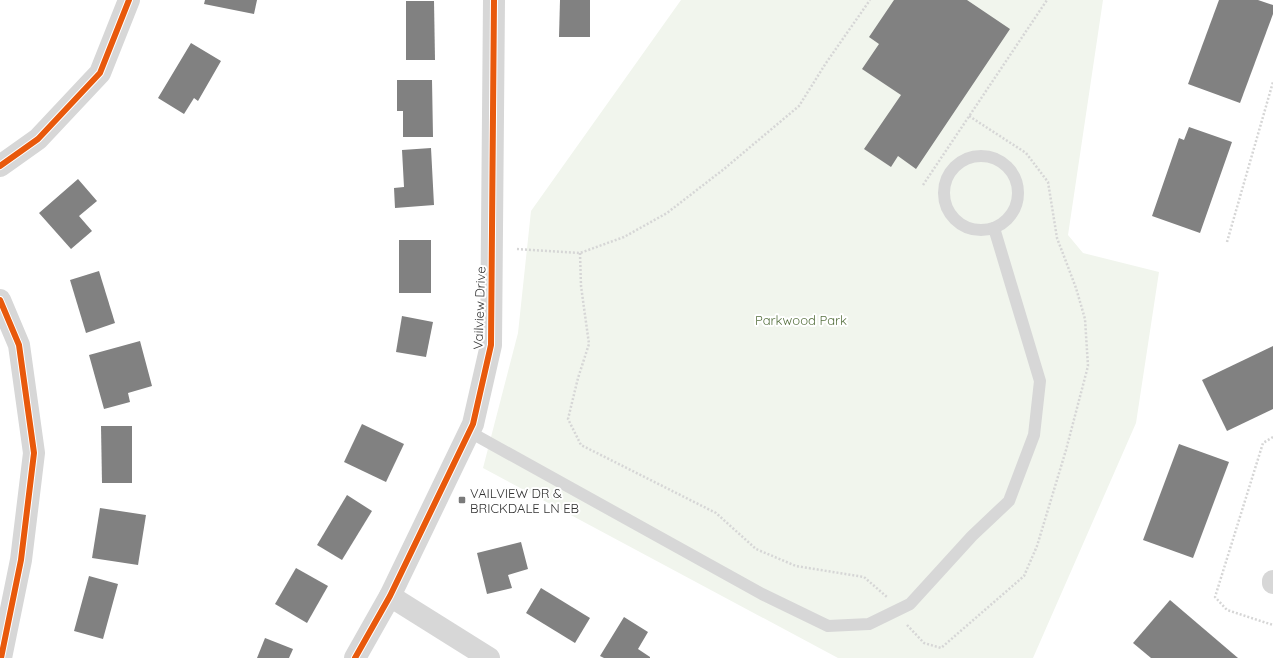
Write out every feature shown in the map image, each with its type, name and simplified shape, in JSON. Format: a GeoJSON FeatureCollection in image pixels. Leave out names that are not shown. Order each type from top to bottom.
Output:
{"type":"FeatureCollection","features":[{"type":"Feature","properties":{"kind":"street"},"geometry":{"type":"LineString","coordinates":[[0,166],[38,139],[100,73],[129,0]]}},
{"type":"Feature","properties":{"kind":"street","name":"Vailview Drive"},"geometry":{"type":"LineString","coordinates":[[355,658],[390,596],[468,431],[473,424],[490,345],[494,0]]}},
{"type":"Feature","properties":{"kind":"street"},"geometry":{"type":"LineString","coordinates":[[0,300],[19,345],[34,453],[21,560],[1,658]]}},
{"type":"Feature","properties":{"kind":"street"},"geometry":{"type":"LineString","coordinates":[[390,596],[489,658]]}},
{"type":"Feature","properties":{"kind":"lane"},"geometry":{"type":"LineString","coordinates":[[984,155],[1007,165],[1014,175],[1018,187],[1018,200],[1013,212],[1005,221],[994,228],[982,230],[970,228],[959,223],[951,214],[946,204],[944,192],[946,180],[952,170],[961,161],[971,157],[984,155]]}},
{"type":"Feature","properties":{"kind":"lane"},"geometry":{"type":"LineString","coordinates":[[468,431],[762,594],[828,626],[869,624],[910,604],[972,536],[1009,501],[1034,435],[1040,381],[994,228]]}},
{"type":"Feature","properties":{"kind":"path"},"geometry":{"type":"LineString","coordinates":[[517,249],[580,253],[624,237],[667,213],[724,169],[799,106],[870,0]]}},
{"type":"Feature","properties":{"kind":"path"},"geometry":{"type":"LineString","coordinates":[[923,185],[1047,0]]}},
{"type":"Feature","properties":{"kind":"path"},"geometry":{"type":"LineString","coordinates":[[1228,242],[1273,82]]}},
{"type":"Feature","properties":{"kind":"path"},"geometry":{"type":"LineString","coordinates":[[580,253],[581,286],[589,344],[578,378],[568,419],[582,445],[716,513],[756,549],[796,566],[864,577],[888,598]]}},
{"type":"Feature","properties":{"kind":"path"},"geometry":{"type":"LineString","coordinates":[[1273,437],[1263,443],[1215,597],[1227,610],[1273,625]]}},
{"type":"Feature","properties":{"kind":"green space","name":"Parkwood Park"},"geometry":{"type":"Polygon","coordinates":[[[681,0],[1103,0],[1068,235],[1083,253],[1159,272],[1136,423],[1033,658],[838,658],[483,468],[518,333],[531,211],[681,0]]]}},
{"type":"Feature","properties":{"kind":"building"},"geometry":{"type":"Polygon","coordinates":[[[205,0],[257,0],[254,14],[204,4],[205,0]]]}},
{"type":"Feature","properties":{"kind":"building"},"geometry":{"type":"Polygon","coordinates":[[[560,0],[590,0],[590,37],[559,37],[560,0]]]}},
{"type":"Feature","properties":{"kind":"building"},"geometry":{"type":"Polygon","coordinates":[[[894,0],[967,0],[1010,29],[916,169],[898,156],[891,167],[864,149],[901,95],[862,69],[879,44],[869,37],[894,0]]]}},
{"type":"Feature","properties":{"kind":"building"},"geometry":{"type":"Polygon","coordinates":[[[1219,0],[1258,0],[1273,5],[1273,14],[1240,103],[1188,84],[1219,0]]]}},
{"type":"Feature","properties":{"kind":"building"},"geometry":{"type":"Polygon","coordinates":[[[406,1],[434,1],[435,60],[406,60],[406,1]]]}},
{"type":"Feature","properties":{"kind":"building"},"geometry":{"type":"Polygon","coordinates":[[[191,43],[221,61],[198,101],[194,98],[184,114],[158,98],[191,43]]]}},
{"type":"Feature","properties":{"kind":"building"},"geometry":{"type":"Polygon","coordinates":[[[397,80],[432,80],[433,137],[403,137],[403,111],[397,111],[397,80]]]}},
{"type":"Feature","properties":{"kind":"building"},"geometry":{"type":"Polygon","coordinates":[[[1189,127],[1232,142],[1200,233],[1152,216],[1179,138],[1184,140],[1189,127]]]}},
{"type":"Feature","properties":{"kind":"building"},"geometry":{"type":"Polygon","coordinates":[[[431,148],[434,205],[395,208],[394,188],[404,187],[402,150],[431,148]]]}},
{"type":"Feature","properties":{"kind":"building"},"geometry":{"type":"Polygon","coordinates":[[[78,179],[97,201],[79,216],[92,231],[71,249],[39,213],[78,179]]]}},
{"type":"Feature","properties":{"kind":"building"},"geometry":{"type":"Polygon","coordinates":[[[399,240],[431,240],[431,293],[399,293],[399,240]]]}},
{"type":"Feature","properties":{"kind":"building"},"geometry":{"type":"Polygon","coordinates":[[[99,271],[115,323],[86,333],[70,280],[99,271]]]}},
{"type":"Feature","properties":{"kind":"building"},"geometry":{"type":"Polygon","coordinates":[[[402,316],[433,322],[426,357],[396,352],[402,316]]]}},
{"type":"Feature","properties":{"kind":"building"},"geometry":{"type":"Polygon","coordinates":[[[140,341],[152,386],[128,393],[130,402],[104,409],[89,355],[140,341]]]}},
{"type":"Feature","properties":{"kind":"building"},"geometry":{"type":"Polygon","coordinates":[[[1273,346],[1273,409],[1227,431],[1202,380],[1273,346]]]}},
{"type":"Feature","properties":{"kind":"building"},"geometry":{"type":"Polygon","coordinates":[[[362,424],[404,444],[386,482],[344,462],[362,424]]]}},
{"type":"Feature","properties":{"kind":"building"},"geometry":{"type":"Polygon","coordinates":[[[101,426],[132,426],[132,483],[102,483],[101,426]]]}},
{"type":"Feature","properties":{"kind":"building"},"geometry":{"type":"Polygon","coordinates":[[[1179,444],[1229,462],[1193,558],[1143,540],[1179,444]]]}},
{"type":"Feature","properties":{"kind":"building"},"geometry":{"type":"Polygon","coordinates":[[[347,495],[372,511],[342,560],[317,545],[347,495]]]}},
{"type":"Feature","properties":{"kind":"building"},"geometry":{"type":"Polygon","coordinates":[[[100,508],[146,515],[138,565],[92,558],[100,508]]]}},
{"type":"Feature","properties":{"kind":"building"},"geometry":{"type":"Polygon","coordinates":[[[521,542],[528,569],[508,575],[512,588],[487,594],[477,553],[521,542]]]}},
{"type":"Feature","properties":{"kind":"building"},"geometry":{"type":"Polygon","coordinates":[[[296,568],[328,586],[307,623],[275,604],[296,568]]]}},
{"type":"Feature","properties":{"kind":"building"},"geometry":{"type":"Polygon","coordinates":[[[89,576],[118,584],[103,639],[74,631],[89,576]]]}},
{"type":"Feature","properties":{"kind":"building"},"geometry":{"type":"Polygon","coordinates":[[[541,588],[590,618],[575,643],[526,613],[541,588]]]}},
{"type":"Feature","properties":{"kind":"building"},"geometry":{"type":"Polygon","coordinates":[[[1170,600],[1238,658],[1151,658],[1133,643],[1170,600]]]}},
{"type":"Feature","properties":{"kind":"building"},"geometry":{"type":"Polygon","coordinates":[[[624,617],[648,632],[638,649],[650,658],[604,658],[600,656],[624,617]]]}},
{"type":"Feature","properties":{"kind":"building"},"geometry":{"type":"Polygon","coordinates":[[[265,638],[293,649],[289,658],[257,658],[265,638]]]}},
{"type":"Feature","properties":{"kind":"cycle path"},"geometry":{"type":"LineString","coordinates":[[0,166],[38,139],[100,73],[129,0]]}},
{"type":"Feature","properties":{"kind":"cycle path"},"geometry":{"type":"LineString","coordinates":[[355,658],[390,596],[473,424],[491,345],[494,0]]}},
{"type":"Feature","properties":{"kind":"cycle path"},"geometry":{"type":"LineString","coordinates":[[0,300],[19,345],[34,453],[21,560],[1,658]]}},
{"type":"Feature","properties":{"kind":"place","name":"VAILVIEW DR & BRICKDALE LN EB"},"geometry":{"type":"Point","coordinates":[462,500]}}]}
